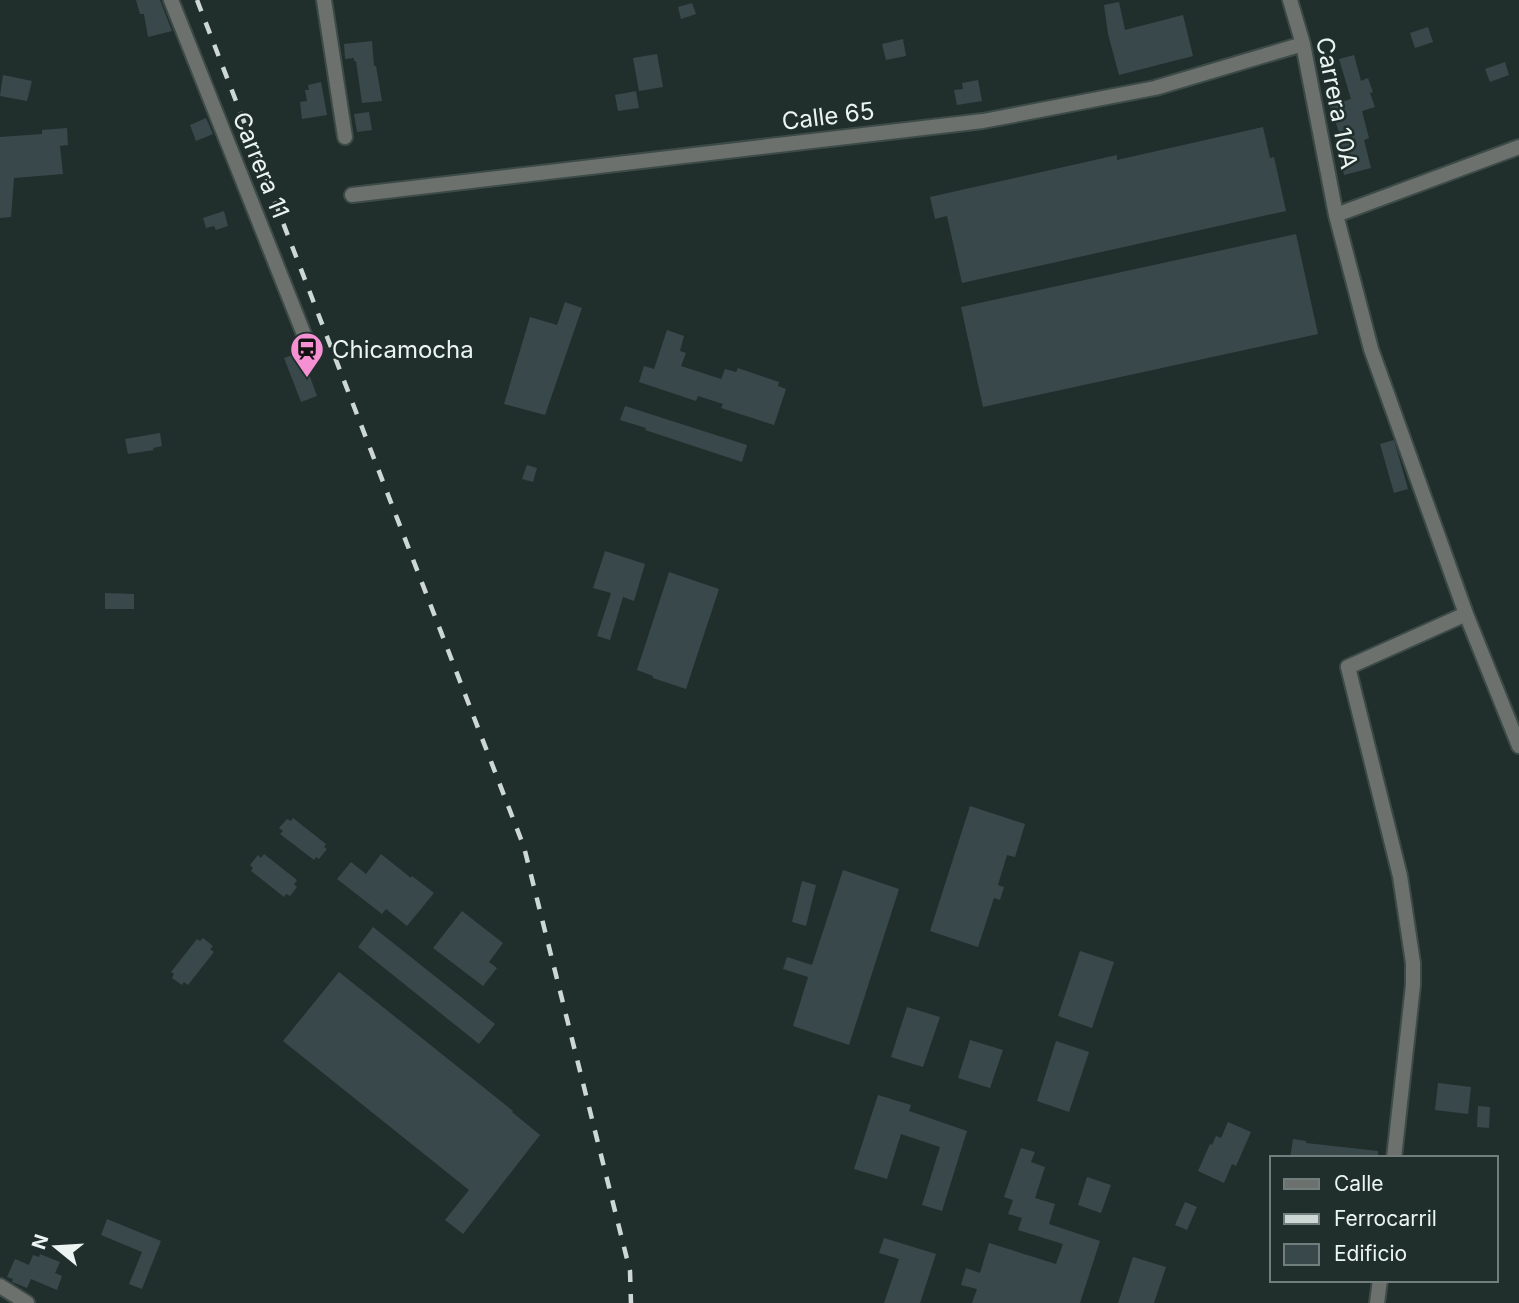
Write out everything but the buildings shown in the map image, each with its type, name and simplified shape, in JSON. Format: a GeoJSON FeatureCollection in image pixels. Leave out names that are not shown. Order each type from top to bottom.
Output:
{"type":"FeatureCollection","features":[{"type":"Feature","properties":{"kind":"street","name":"Carrera 11"},"geometry":{"type":"LineString","coordinates":[[171,0],[309,347]]}},
{"type":"Feature","properties":{"kind":"street"},"geometry":{"type":"LineString","coordinates":[[324,0],[345,137]]}},
{"type":"Feature","properties":{"kind":"street","name":"Carrera 10A"},"geometry":{"type":"LineString","coordinates":[[1290,0],[1303,44],[1336,215],[1371,349],[1466,614],[1519,746]]}},
{"type":"Feature","properties":{"kind":"street","name":"Calle 65"},"geometry":{"type":"LineString","coordinates":[[352,195],[983,121],[1156,88],[1303,44]]}},
{"type":"Feature","properties":{"kind":"street"},"geometry":{"type":"LineString","coordinates":[[1336,215],[1519,147]]}},
{"type":"Feature","properties":{"kind":"street"},"geometry":{"type":"LineString","coordinates":[[1394,1156],[1413,985],[1413,963],[1400,876],[1348,667],[1466,614]]}},
{"type":"Feature","properties":{"kind":"street"},"geometry":{"type":"LineString","coordinates":[[1377,1303],[1380,1282]]}},
{"type":"Feature","properties":{"kind":"street"},"geometry":{"type":"LineString","coordinates":[[0,1286],[27,1303]]}},
{"type":"Feature","properties":{"kind":"railway"},"geometry":{"type":"LineString","coordinates":[[197,0],[524,847],[630,1271],[631,1303]]}},
{"type":"Feature","properties":{"kind":"place","name":"Chicamocha"},"geometry":{"type":"Point","coordinates":[307,379]}}]}
